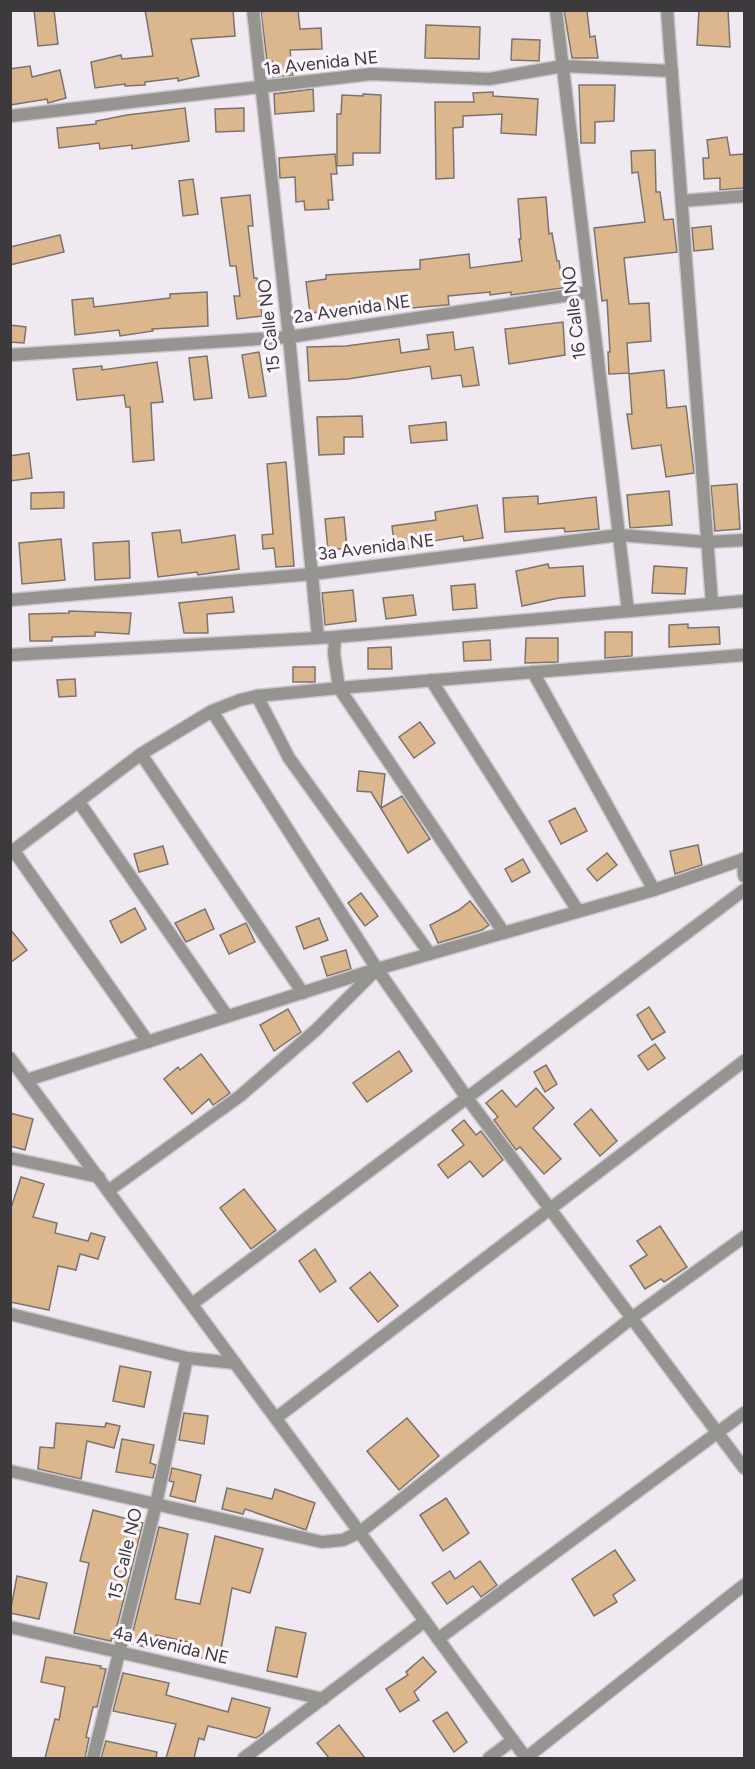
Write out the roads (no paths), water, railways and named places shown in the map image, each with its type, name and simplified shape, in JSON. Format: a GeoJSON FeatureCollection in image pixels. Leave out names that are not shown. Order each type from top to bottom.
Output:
{"type":"FeatureCollection","features":[{"type":"Feature","properties":{"kind":"street","name":"15 Calle NO"},"geometry":{"type":"LineString","coordinates":[[253,10],[289,337],[318,637]]}},
{"type":"Feature","properties":{"kind":"street","name":"16 Calle NO"},"geometry":{"type":"LineString","coordinates":[[556,10],[628,611]]}},
{"type":"Feature","properties":{"kind":"street"},"geometry":{"type":"LineString","coordinates":[[668,10],[712,603]]}},
{"type":"Feature","properties":{"kind":"street","name":"1a Avenida NE"},"geometry":{"type":"LineString","coordinates":[[10,116],[371,74],[489,79],[563,66],[672,71]]}},
{"type":"Feature","properties":{"kind":"street"},"geometry":{"type":"LineString","coordinates":[[682,201],[744,196]]}},
{"type":"Feature","properties":{"kind":"street","name":"2a Avenida NE"},"geometry":{"type":"LineString","coordinates":[[10,355],[289,337],[590,292]]}},
{"type":"Feature","properties":{"kind":"street","name":"3a Avenida NE"},"geometry":{"type":"LineString","coordinates":[[10,600],[312,574],[619,535],[707,542],[744,540]]}},
{"type":"Feature","properties":{"kind":"street"},"geometry":{"type":"LineString","coordinates":[[10,656],[335,636],[744,601]]}},
{"type":"Feature","properties":{"kind":"street"},"geometry":{"type":"LineString","coordinates":[[335,636],[334,654],[339,688],[504,933]]}},
{"type":"Feature","properties":{"kind":"street"},"geometry":{"type":"LineString","coordinates":[[148,1042],[12,852],[141,754],[212,711],[233,702],[257,696],[744,655]]}},
{"type":"Feature","properties":{"kind":"street"},"geometry":{"type":"LineString","coordinates":[[533,672],[654,890]]}},
{"type":"Feature","properties":{"kind":"street"},"geometry":{"type":"LineString","coordinates":[[431,681],[578,911]]}},
{"type":"Feature","properties":{"kind":"street"},"geometry":{"type":"LineString","coordinates":[[257,696],[289,758],[430,954]]}},
{"type":"Feature","properties":{"kind":"street"},"geometry":{"type":"LineString","coordinates":[[212,711],[377,969],[467,1098],[744,1468]]}},
{"type":"Feature","properties":{"kind":"street"},"geometry":{"type":"LineString","coordinates":[[141,754],[303,993]]}},
{"type":"Feature","properties":{"kind":"street"},"geometry":{"type":"LineString","coordinates":[[79,802],[227,1017]]}},
{"type":"Feature","properties":{"kind":"street"},"geometry":{"type":"LineString","coordinates":[[27,1080],[377,969],[654,890],[744,859],[744,876]]}},
{"type":"Feature","properties":{"kind":"street"},"geometry":{"type":"LineString","coordinates":[[192,1304],[744,890]]}},
{"type":"Feature","properties":{"kind":"street"},"geometry":{"type":"LineString","coordinates":[[108,1191],[240,1096],[316,1030],[377,969]]}},
{"type":"Feature","properties":{"kind":"street"},"geometry":{"type":"LineString","coordinates":[[10,1058],[526,1758],[744,1585]]}},
{"type":"Feature","properties":{"kind":"street"},"geometry":{"type":"LineString","coordinates":[[276,1418],[744,1061]]}},
{"type":"Feature","properties":{"kind":"street"},"geometry":{"type":"LineString","coordinates":[[10,1158],[99,1178]]}},
{"type":"Feature","properties":{"kind":"street"},"geometry":{"type":"LineString","coordinates":[[10,1471],[322,1542],[343,1539],[360,1532],[633,1317],[744,1237]]}},
{"type":"Feature","properties":{"kind":"street"},"geometry":{"type":"LineString","coordinates":[[10,1314],[187,1358],[235,1363]]}},
{"type":"Feature","properties":{"kind":"street","name":"15 Calle NO"},"geometry":{"type":"LineString","coordinates":[[93,1758],[156,1504],[187,1358]]}},
{"type":"Feature","properties":{"kind":"street"},"geometry":{"type":"LineString","coordinates":[[438,1639],[744,1413]]}},
{"type":"Feature","properties":{"kind":"street"},"geometry":{"type":"LineString","coordinates":[[244,1758],[425,1621]]}},
{"type":"Feature","properties":{"kind":"street","name":"4a Avenida NE"},"geometry":{"type":"LineString","coordinates":[[10,1627],[323,1698]]}},
{"type":"Feature","properties":{"kind":"street"},"geometry":{"type":"LineString","coordinates":[[489,1758],[513,1740]]}}]}
